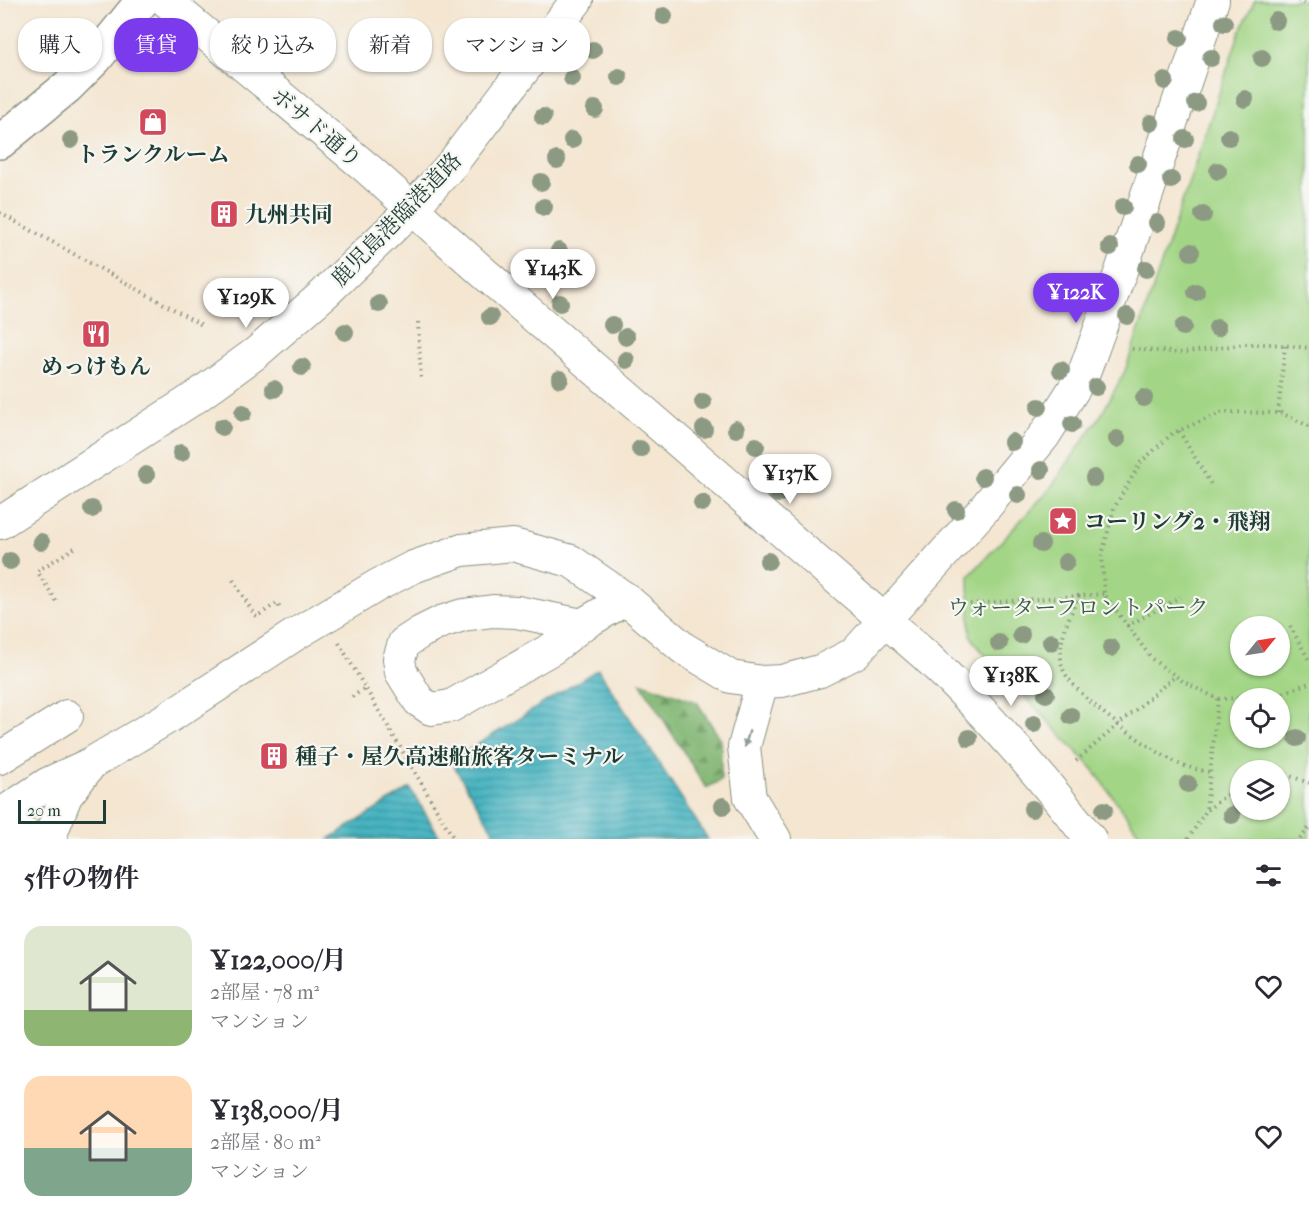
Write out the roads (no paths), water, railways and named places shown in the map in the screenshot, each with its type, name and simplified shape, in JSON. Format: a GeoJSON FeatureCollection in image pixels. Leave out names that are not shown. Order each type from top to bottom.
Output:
{"type":"FeatureCollection","features":[{"type":"Feature","properties":{"kind":"main road"},"geometry":{"type":"LineString","coordinates":[[0,142],[68,87],[96,58],[143,0]]}},
{"type":"Feature","properties":{"kind":"street","name":"ボサド通り"},"geometry":{"type":"LineString","coordinates":[[165,0],[368,169],[955,682],[1029,762],[1090,839]]}},
{"type":"Feature","properties":{"kind":"street","name":"鹿児島港臨港道路"},"geometry":{"type":"LineString","coordinates":[[0,523],[196,397],[256,353],[324,294],[412,209],[452,164],[577,0]]}},
{"type":"Feature","properties":{"kind":"street"},"geometry":{"type":"LineString","coordinates":[[0,815],[47,784],[90,764],[169,717],[324,616],[413,567],[462,550],[513,545],[571,561],[626,599],[683,648],[731,677],[762,682],[782,681],[820,671],[855,653],[983,510],[1044,436],[1084,373],[1213,0]]}},
{"type":"Feature","properties":{"kind":"street"},"geometry":{"type":"LineString","coordinates":[[582,625],[517,612],[494,611],[463,615],[431,627],[404,643],[399,658],[401,672],[419,701],[431,708],[451,706],[553,648],[582,625],[626,599]]}},
{"type":"Feature","properties":{"kind":"street"},"geometry":{"type":"LineString","coordinates":[[762,682],[744,747],[750,798],[775,839]]}},
{"type":"Feature","properties":{"kind":"street"},"geometry":{"type":"LineString","coordinates":[[0,758],[67,716]]}},
{"type":"Feature","properties":{"kind":"street"},"geometry":{"type":"LineString","coordinates":[[52,839],[51,834],[66,796],[90,764]]}},
{"type":"Feature","properties":{"kind":"street"},"geometry":{"type":"LineString","coordinates":[[0,827],[35,839]]}},
{"type":"Feature","properties":{"kind":"water"},"geometry":{"type":"Polygon","coordinates":[[[598,669],[708,839],[498,839],[451,761],[598,669]]]}},
{"type":"Feature","properties":{"kind":"water"},"geometry":{"type":"Polygon","coordinates":[[[410,788],[441,839],[329,839],[410,788]]]}},
{"type":"Feature","properties":{"kind":"place","name":"トランクルーム"},"geometry":{"type":"Point","coordinates":[153,122]}},
{"type":"Feature","properties":{"kind":"place","name":"九州共同"},"geometry":{"type":"Point","coordinates":[224,214]}},
{"type":"Feature","properties":{"kind":"place","name":"めっけもん"},"geometry":{"type":"Point","coordinates":[96,334]}},
{"type":"Feature","properties":{"kind":"place","name":"コーリング2・飛翔"},"geometry":{"type":"Point","coordinates":[1063,521]}},
{"type":"Feature","properties":{"kind":"place","name":"種子・屋久高速船旅客ターミナル"},"geometry":{"type":"Point","coordinates":[274,756]}},
{"type":"Feature","properties":{"kind":"park label","name":"ウォーターフロントパーク"},"geometry":{"type":"Point","coordinates":[1078,607]}}]}
